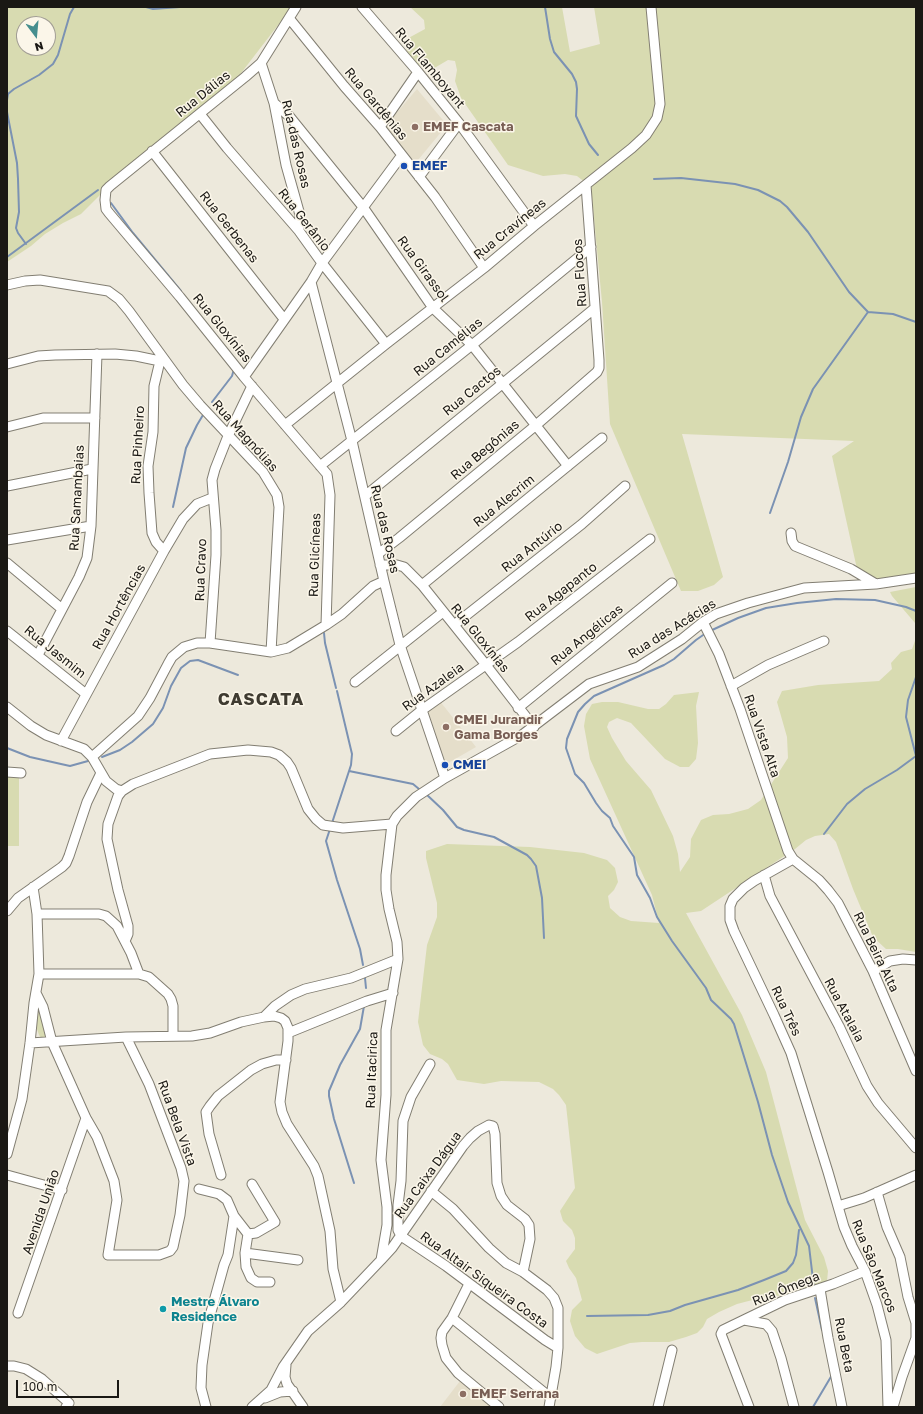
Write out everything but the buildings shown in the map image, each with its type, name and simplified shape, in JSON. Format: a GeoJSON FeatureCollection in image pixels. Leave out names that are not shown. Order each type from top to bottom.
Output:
{"type":"FeatureCollection","features":[{"type":"Feature","properties":{"kind":"street","name":"Rua Dálias"},"geometry":{"type":"LineString","coordinates":[[110,186],[261,63],[296,7]]}},
{"type":"Feature","properties":{"kind":"street","name":"Rua Flamboyant"},"geometry":{"type":"LineString","coordinates":[[362,7],[418,72],[459,123],[534,226]]}},
{"type":"Feature","properties":{"kind":"street","name":"Rua Cravíneas"},"geometry":{"type":"LineString","coordinates":[[285,425],[484,268],[646,135],[657,118],[660,104],[651,7]]}},
{"type":"Feature","properties":{"kind":"street","name":"Rua Gardênias"},"geometry":{"type":"LineString","coordinates":[[288,18],[402,155],[452,220],[484,268]]}},
{"type":"Feature","properties":{"kind":"street","name":"Rua das Rosas"},"geometry":{"type":"LineString","coordinates":[[261,63],[274,103],[286,165],[300,215],[299,231]]}},
{"type":"Feature","properties":{"kind":"street"},"geometry":{"type":"LineString","coordinates":[[380,127],[418,72]]}},
{"type":"Feature","properties":{"kind":"street","name":"Rua Girassol"},"geometry":{"type":"LineString","coordinates":[[274,103],[290,117],[363,207],[433,308],[472,345],[568,466]]}},
{"type":"Feature","properties":{"kind":"street","name":"Rua Gerânio"},"geometry":{"type":"LineString","coordinates":[[200,114],[227,148],[299,231],[322,263],[386,344]]}},
{"type":"Feature","properties":{"kind":"street"},"geometry":{"type":"LineString","coordinates":[[419,177],[459,123]]}},
{"type":"Feature","properties":{"kind":"street","name":"Rua Gerbenas"},"geometry":{"type":"LineString","coordinates":[[152,151],[284,319]]}},
{"type":"Feature","properties":{"kind":"street"},"geometry":{"type":"LineString","coordinates":[[244,377],[311,282],[322,263],[402,155]]}},
{"type":"Feature","properties":{"kind":"street","name":"Rua Flocos"},"geometry":{"type":"LineString","coordinates":[[586,185],[599,360]]}},
{"type":"Feature","properties":{"kind":"street","name":"Rua Gloxínias"},"geometry":{"type":"LineString","coordinates":[[110,186],[106,190],[106,209],[180,296],[244,377],[327,474],[329,484]]}},
{"type":"Feature","properties":{"kind":"street","name":"Rua Camélias"},"geometry":{"type":"LineString","coordinates":[[320,466],[472,345],[591,247]]}},
{"type":"Feature","properties":{"kind":"street","name":"Rua Magnólias"},"geometry":{"type":"LineString","coordinates":[[7,285],[25,281],[40,280],[108,291],[119,299],[161,358],[200,406],[263,472],[277,494],[279,507],[270,652]]}},
{"type":"Feature","properties":{"kind":"street","name":"Rua das Rosas"},"geometry":{"type":"LineString","coordinates":[[311,282],[352,441],[400,645],[445,778]]}},
{"type":"Feature","properties":{"kind":"street","name":"Rua Cactos"},"geometry":{"type":"LineString","coordinates":[[365,496],[595,308]]}},
{"type":"Feature","properties":{"kind":"street"},"geometry":{"type":"LineString","coordinates":[[7,364],[38,356],[74,354],[161,358]]}},
{"type":"Feature","properties":{"kind":"street","name":"Rua Samambaias"},"geometry":{"type":"LineString","coordinates":[[38,655],[84,567],[87,558],[91,526],[97,354]]}},
{"type":"Feature","properties":{"kind":"street","name":"Rua Pinheiro"},"geometry":{"type":"LineString","coordinates":[[161,358],[154,386],[153,432],[148,466],[152,533],[156,542],[164,551]]}},
{"type":"Feature","properties":{"kind":"street","name":"Rua Begônias"},"geometry":{"type":"LineString","coordinates":[[378,554],[595,375],[599,368],[599,360]]}},
{"type":"Feature","properties":{"kind":"street","name":"Rua Cravo"},"geometry":{"type":"LineString","coordinates":[[210,642],[216,555],[216,530],[212,498],[212,480],[228,436],[252,386]]}},
{"type":"Feature","properties":{"kind":"street"},"geometry":{"type":"LineString","coordinates":[[7,427],[43,418],[95,418]]}},
{"type":"Feature","properties":{"kind":"street","name":"Rua Alecrim"},"geometry":{"type":"LineString","coordinates":[[422,585],[602,438]]}},
{"type":"Feature","properties":{"kind":"street"},"geometry":{"type":"LineString","coordinates":[[7,486],[92,469]]}},
{"type":"Feature","properties":{"kind":"street","name":"Rua Glicíneas"},"geometry":{"type":"LineString","coordinates":[[326,626],[329,484]]}},
{"type":"Feature","properties":{"kind":"street","name":"Rua Antúrio"},"geometry":{"type":"LineString","coordinates":[[454,625],[582,524],[625,486]]}},
{"type":"Feature","properties":{"kind":"street","name":"Rua Hortências"},"geometry":{"type":"LineString","coordinates":[[60,741],[183,519],[197,504],[212,498]]}},
{"type":"Feature","properties":{"kind":"street"},"geometry":{"type":"LineString","coordinates":[[7,540],[91,526]]}},
{"type":"Feature","properties":{"kind":"street"},"geometry":{"type":"LineString","coordinates":[[791,533],[792,541],[795,546],[851,569],[876,584]]}},
{"type":"Feature","properties":{"kind":"street","name":"Rua Agapanto"},"geometry":{"type":"LineString","coordinates":[[486,665],[518,642],[650,539]]}},
{"type":"Feature","properties":{"kind":"street"},"geometry":{"type":"LineString","coordinates":[[7,563],[62,609]]}},
{"type":"Feature","properties":{"kind":"street","name":"Rua Gloxínias"},"geometry":{"type":"LineString","coordinates":[[380,565],[397,565],[404,567],[422,585],[534,727]]}},
{"type":"Feature","properties":{"kind":"street","name":"Rua das Acácias"},"geometry":{"type":"LineString","coordinates":[[392,824],[402,810],[416,797],[445,778],[509,743],[534,727],[589,684],[638,667],[682,640],[703,622],[716,614],[732,607],[804,588],[876,584],[916,578]]}},
{"type":"Feature","properties":{"kind":"street"},"geometry":{"type":"LineString","coordinates":[[92,757],[138,716],[150,698],[168,664],[178,651],[190,644],[210,642],[270,652],[288,648],[326,626],[342,614],[372,586],[384,581]]}},
{"type":"Feature","properties":{"kind":"street","name":"Rua Angélicas"},"geometry":{"type":"LineString","coordinates":[[518,708],[672,583]]}},
{"type":"Feature","properties":{"kind":"street"},"geometry":{"type":"LineString","coordinates":[[355,682],[443,612]]}},
{"type":"Feature","properties":{"kind":"street","name":"Rua Vista Alta"},"geometry":{"type":"LineString","coordinates":[[703,622],[719,654],[788,851],[793,859]]}},
{"type":"Feature","properties":{"kind":"street","name":"Rua Jasmim"},"geometry":{"type":"LineString","coordinates":[[7,631],[86,694]]}},
{"type":"Feature","properties":{"kind":"street"},"geometry":{"type":"LineString","coordinates":[[731,686],[768,665],[824,641]]}},
{"type":"Feature","properties":{"kind":"street","name":"Rua Azaleia"},"geometry":{"type":"LineString","coordinates":[[396,731],[422,710],[486,665]]}},
{"type":"Feature","properties":{"kind":"street"},"geometry":{"type":"LineString","coordinates":[[7,707],[31,726],[46,735],[84,749],[92,757],[101,773],[112,786],[122,792]]}},
{"type":"Feature","properties":{"kind":"street"},"geometry":{"type":"LineString","coordinates":[[125,940],[128,934],[128,926],[118,890],[107,839],[108,824],[118,796],[133,784],[210,754],[248,750],[271,752],[279,755],[287,762],[291,768],[308,809],[316,819],[324,825],[344,828],[392,824]]}},
{"type":"Feature","properties":{"kind":"street"},"geometry":{"type":"LineString","coordinates":[[7,772],[21,773]]}},
{"type":"Feature","properties":{"kind":"street"},"geometry":{"type":"LineString","coordinates":[[7,911],[18,898],[66,863],[85,808],[101,773]]}},
{"type":"Feature","properties":{"kind":"street","name":"Rua Itacirica"},"geometry":{"type":"LineString","coordinates":[[381,1260],[387,1225],[387,1208],[381,1160],[386,1095],[386,1030],[398,959],[397,942],[386,890],[386,875],[392,824]]}},
{"type":"Feature","properties":{"kind":"street","name":"Rua Três"},"geometry":{"type":"LineString","coordinates":[[793,859],[744,888],[733,899],[730,906],[730,920],[791,1053],[838,1206]]}},
{"type":"Feature","properties":{"kind":"street","name":"Rua Beira Alta"},"geometry":{"type":"LineString","coordinates":[[793,859],[819,880],[838,903],[873,971],[916,1071]]}},
{"type":"Feature","properties":{"kind":"street","name":"Rua Atalaia"},"geometry":{"type":"LineString","coordinates":[[764,875],[770,896],[779,915],[839,1026],[867,1086],[878,1103],[916,1148]]}},
{"type":"Feature","properties":{"kind":"street"},"geometry":{"type":"LineString","coordinates":[[7,1154],[22,1099],[39,974],[33,887]]}},
{"type":"Feature","properties":{"kind":"street"},"geometry":{"type":"LineString","coordinates":[[36,914],[76,913],[99,914],[106,916],[117,926],[125,940],[139,974]]}},
{"type":"Feature","properties":{"kind":"street"},"geometry":{"type":"LineString","coordinates":[[264,1017],[275,1006],[291,995],[305,989],[351,978],[398,959]]}},
{"type":"Feature","properties":{"kind":"street"},"geometry":{"type":"LineString","coordinates":[[873,971],[890,961],[903,959],[916,960]]}},
{"type":"Feature","properties":{"kind":"street"},"geometry":{"type":"LineString","coordinates":[[39,974],[144,975],[153,980],[168,994],[171,999],[173,1006],[173,1036]]}},
{"type":"Feature","properties":{"kind":"street"},"geometry":{"type":"LineString","coordinates":[[36,993],[43,1007],[52,1042],[86,1118]]}},
{"type":"Feature","properties":{"kind":"street"},"geometry":{"type":"LineString","coordinates":[[288,1033],[367,1001],[393,993]]}},
{"type":"Feature","properties":{"kind":"street"},"geometry":{"type":"LineString","coordinates":[[30,1043],[204,1034],[241,1022],[264,1017],[274,1016],[281,1018],[286,1024],[288,1033],[280,1102],[282,1112],[287,1124],[314,1166],[318,1176],[330,1231],[333,1269],[341,1302]]}},
{"type":"Feature","properties":{"kind":"street","name":"Rua Bela Vista"},"geometry":{"type":"LineString","coordinates":[[86,1118],[97,1138],[117,1192],[108,1255],[159,1255],[170,1251],[173,1247],[180,1214],[184,1181],[181,1168],[149,1084],[126,1037]]}},
{"type":"Feature","properties":{"kind":"street","name":"Rua Bela Vista"},"geometry":{"type":"LineString","coordinates":[[221,1175],[209,1134],[206,1112],[218,1096],[251,1070],[262,1064],[276,1060],[286,1060]]}},
{"type":"Feature","properties":{"kind":"street"},"geometry":{"type":"LineString","coordinates":[[399,1233],[398,1205],[401,1181],[403,1121],[411,1097],[430,1064]]}},
{"type":"Feature","properties":{"kind":"street","name":"Avenida União"},"geometry":{"type":"LineString","coordinates":[[18,1313],[86,1118]]}},
{"type":"Feature","properties":{"kind":"street","name":"Rua Caixa Dágua"},"geometry":{"type":"LineString","coordinates":[[381,1260],[399,1233],[470,1138],[485,1126],[489,1125],[493,1126],[496,1134],[497,1183],[501,1196],[507,1205],[525,1219],[529,1225],[530,1238],[523,1272]]}},
{"type":"Feature","properties":{"kind":"street"},"geometry":{"type":"LineString","coordinates":[[7,1175],[62,1190]]}},
{"type":"Feature","properties":{"kind":"street"},"geometry":{"type":"LineString","coordinates":[[838,1206],[864,1198],[916,1175]]}},
{"type":"Feature","properties":{"kind":"street"},"geometry":{"type":"LineString","coordinates":[[248,1234],[256,1233],[275,1222],[252,1184]]}},
{"type":"Feature","properties":{"kind":"street"},"geometry":{"type":"LineString","coordinates":[[199,1189],[219,1194],[227,1200],[234,1216],[248,1234],[245,1253],[246,1267],[251,1278],[257,1282],[270,1282]]}},
{"type":"Feature","properties":{"kind":"street"},"geometry":{"type":"LineString","coordinates":[[431,1191],[453,1208],[489,1248],[506,1263],[523,1272],[547,1290],[554,1298],[558,1308],[558,1348],[550,1402]]}},
{"type":"Feature","properties":{"kind":"street"},"geometry":{"type":"LineString","coordinates":[[877,1192],[887,1227],[900,1257],[908,1297],[916,1322],[916,1338],[902,1377],[894,1407]]}},
{"type":"Feature","properties":{"kind":"street","name":"Rua São Marcos"},"geometry":{"type":"LineString","coordinates":[[838,1206],[844,1227],[865,1271],[877,1304],[886,1340],[888,1407]]}},
{"type":"Feature","properties":{"kind":"street"},"geometry":{"type":"LineString","coordinates":[[206,1407],[201,1388],[202,1365],[208,1323],[228,1255],[234,1216]]}},
{"type":"Feature","properties":{"kind":"street","name":"Rua Altair Siqueira Costa"},"geometry":{"type":"LineString","coordinates":[[399,1233],[558,1348]]}},
{"type":"Feature","properties":{"kind":"street"},"geometry":{"type":"LineString","coordinates":[[245,1253],[298,1260]]}},
{"type":"Feature","properties":{"kind":"street"},"geometry":{"type":"LineString","coordinates":[[252,1407],[271,1390],[286,1362],[308,1331],[341,1302],[381,1260]]}},
{"type":"Feature","properties":{"kind":"street","name":"Rua Ômega"},"geometry":{"type":"LineString","coordinates":[[749,1407],[722,1336],[723,1330],[785,1300],[820,1289],[865,1271]]}},
{"type":"Feature","properties":{"kind":"street"},"geometry":{"type":"LineString","coordinates":[[469,1284],[452,1318],[442,1332],[441,1338],[446,1358],[458,1373],[499,1407]]}},
{"type":"Feature","properties":{"kind":"street","name":"Rua Beta"},"geometry":{"type":"LineString","coordinates":[[820,1289],[842,1407]]}},
{"type":"Feature","properties":{"kind":"street"},"geometry":{"type":"LineString","coordinates":[[452,1318],[550,1402]]}},
{"type":"Feature","properties":{"kind":"street"},"geometry":{"type":"LineString","coordinates":[[744,1320],[766,1324],[772,1331],[794,1407]]}},
{"type":"Feature","properties":{"kind":"street"},"geometry":{"type":"LineString","coordinates":[[658,1407],[672,1350]]}},
{"type":"Feature","properties":{"kind":"street"},"geometry":{"type":"LineString","coordinates":[[286,1362],[285,1377],[287,1384],[303,1407]]}},
{"type":"Feature","properties":{"kind":"street"},"geometry":{"type":"LineString","coordinates":[[7,1366],[14,1366],[26,1370],[42,1379],[68,1405]]}},
{"type":"Feature","properties":{"kind":"street"},"geometry":{"type":"LineString","coordinates":[[262,1399],[280,1392],[293,1391]]}},
{"type":"Feature","properties":{"kind":"shaded area","name":"EMEF Cascata"},"geometry":{"type":"Polygon","coordinates":[[[417,89],[447,125],[413,166],[383,129],[417,89]]]}},
{"type":"Feature","properties":{"kind":"shaded area","name":"CMEI Jurandir Gama Borges"},"geometry":{"type":"Polygon","coordinates":[[[439,700],[476,747],[443,766],[426,708],[439,700]]]}},
{"type":"Feature","properties":{"kind":"shaded area","name":"EMEF Serrana"},"geometry":{"type":"Polygon","coordinates":[[[460,1381],[492,1407],[440,1407],[460,1381]]]}},
{"type":"Feature","properties":{"kind":"green space"},"geometry":{"type":"Polygon","coordinates":[[[7,7],[292,7],[238,77],[119,176],[81,214],[45,234],[31,246],[7,262],[7,7]]]}},
{"type":"Feature","properties":{"kind":"green space"},"geometry":{"type":"Polygon","coordinates":[[[410,7],[562,7],[570,52],[600,44],[594,7],[916,7],[916,576],[878,582],[857,569],[832,456],[854,441],[682,434],[723,577],[714,585],[698,591],[681,591],[610,424],[602,302],[591,187],[577,176],[565,174],[543,176],[508,165],[461,98],[455,81],[457,70],[455,61],[448,60],[431,70],[419,65],[408,53],[403,41],[425,29],[424,20],[410,7]]]}},
{"type":"Feature","properties":{"kind":"green space"},"geometry":{"type":"Polygon","coordinates":[[[916,587],[916,637],[915,623],[890,592],[916,587]]]}},
{"type":"Feature","properties":{"kind":"green space"},"geometry":{"type":"Polygon","coordinates":[[[916,638],[916,952],[886,949],[873,937],[853,889],[836,842],[829,834],[815,836],[806,840],[795,849],[701,911],[686,913],[742,1015],[766,1072],[805,1220],[824,1257],[828,1271],[827,1281],[819,1289],[806,1293],[764,1297],[737,1304],[707,1319],[703,1327],[697,1333],[686,1337],[669,1342],[630,1343],[597,1354],[585,1348],[575,1336],[570,1321],[572,1310],[582,1300],[576,1278],[566,1261],[575,1249],[575,1238],[572,1230],[563,1221],[560,1211],[575,1188],[566,1105],[553,1089],[539,1082],[501,1081],[484,1084],[457,1080],[448,1064],[442,1059],[430,1054],[423,1045],[418,1022],[427,945],[437,917],[437,903],[426,858],[426,851],[447,844],[530,847],[584,853],[607,860],[615,868],[618,882],[614,890],[608,896],[610,908],[620,917],[631,921],[659,923],[652,895],[590,759],[584,726],[586,714],[592,704],[602,702],[618,702],[648,709],[659,709],[674,695],[699,692],[696,706],[698,743],[696,759],[689,767],[680,767],[665,759],[631,723],[617,718],[609,722],[607,727],[626,761],[651,790],[673,836],[678,854],[680,872],[690,857],[691,839],[701,820],[713,815],[729,814],[748,809],[761,800],[788,758],[787,737],[777,702],[782,691],[818,685],[879,681],[892,669],[891,663],[901,652],[912,649],[916,638]]]}},
{"type":"Feature","properties":{"kind":"green space"},"geometry":{"type":"Polygon","coordinates":[[[7,773],[19,773],[19,846],[7,846],[7,773]]]}},
{"type":"Feature","properties":{"kind":"green space"},"geometry":{"type":"Polygon","coordinates":[[[39,1004],[48,1038],[43,1040],[39,1035],[35,1023],[36,1006],[39,1004]]]}},
{"type":"Feature","properties":{"kind":"waterway"},"geometry":{"type":"LineString","coordinates":[[7,100],[8,94],[14,89],[39,75],[53,64],[58,55],[70,14],[74,7]]}},
{"type":"Feature","properties":{"kind":"waterway"},"geometry":{"type":"LineString","coordinates":[[146,7],[153,9],[180,7]]}},
{"type":"Feature","properties":{"kind":"waterway"},"geometry":{"type":"LineString","coordinates":[[545,7],[550,39],[554,52],[572,74],[576,82],[576,116],[589,144],[598,155]]}},
{"type":"Feature","properties":{"kind":"waterway"},"geometry":{"type":"LineString","coordinates":[[7,112],[17,163],[19,212],[16,228],[26,244]]}},
{"type":"Feature","properties":{"kind":"waterway"},"geometry":{"type":"LineString","coordinates":[[654,179],[681,178],[735,184],[758,190],[780,201],[808,232],[849,292],[868,312],[893,314],[916,322]]}},
{"type":"Feature","properties":{"kind":"waterway"},"geometry":{"type":"LineString","coordinates":[[7,257],[98,190]]}},
{"type":"Feature","properties":{"kind":"waterway"},"geometry":{"type":"LineString","coordinates":[[111,203],[133,233],[181,291]]}},
{"type":"Feature","properties":{"kind":"waterway"},"geometry":{"type":"LineString","coordinates":[[770,513],[788,462],[801,417],[813,389],[868,312]]}},
{"type":"Feature","properties":{"kind":"waterway"},"geometry":{"type":"LineString","coordinates":[[212,402],[232,376],[234,369]]}},
{"type":"Feature","properties":{"kind":"waterway"},"geometry":{"type":"LineString","coordinates":[[173,507],[186,448],[203,415]]}},
{"type":"Feature","properties":{"kind":"waterway"},"geometry":{"type":"LineString","coordinates":[[710,631],[738,618],[766,608],[836,599],[875,600],[906,607],[916,611]]}},
{"type":"Feature","properties":{"kind":"waterway"},"geometry":{"type":"LineString","coordinates":[[324,633],[336,688]]}},
{"type":"Feature","properties":{"kind":"waterway"},"geometry":{"type":"LineString","coordinates":[[706,633],[674,659],[664,665],[594,696],[578,712],[567,739],[566,748],[575,774],[584,783],[602,811],[610,818],[613,826],[634,857],[637,875],[650,898],[657,917],[672,941],[706,988],[711,1000],[731,1019],[734,1024],[758,1102],[772,1155],[788,1202],[809,1246],[814,1288]]}},
{"type":"Feature","properties":{"kind":"waterway"},"geometry":{"type":"LineString","coordinates":[[102,757],[120,750],[153,724],[163,708],[171,686],[181,668],[190,661],[198,660],[238,675]]}},
{"type":"Feature","properties":{"kind":"waterway"},"geometry":{"type":"LineString","coordinates":[[916,677],[908,700],[906,717],[916,756]]}},
{"type":"Feature","properties":{"kind":"waterway"},"geometry":{"type":"LineString","coordinates":[[332,823],[351,765],[352,754],[337,691]]}},
{"type":"Feature","properties":{"kind":"waterway"},"geometry":{"type":"LineString","coordinates":[[7,748],[30,757],[70,766],[88,761]]}},
{"type":"Feature","properties":{"kind":"waterway"},"geometry":{"type":"LineString","coordinates":[[824,834],[847,804],[865,789],[897,770],[916,756]]}},
{"type":"Feature","properties":{"kind":"waterway"},"geometry":{"type":"LineString","coordinates":[[349,771],[413,784],[419,789]]}},
{"type":"Feature","properties":{"kind":"waterway"},"geometry":{"type":"LineString","coordinates":[[426,794],[443,810],[457,827],[494,837],[527,855],[531,859],[536,866],[542,898],[544,938]]}},
{"type":"Feature","properties":{"kind":"waterway"},"geometry":{"type":"LineString","coordinates":[[330,829],[326,841],[337,880],[360,949],[363,965]]}},
{"type":"Feature","properties":{"kind":"waterway"},"geometry":{"type":"LineString","coordinates":[[365,978],[366,988]]}},
{"type":"Feature","properties":{"kind":"waterway"},"geometry":{"type":"LineString","coordinates":[[354,1183],[334,1119],[329,1091],[340,1065],[360,1029],[364,1006]]}},
{"type":"Feature","properties":{"kind":"waterway"},"geometry":{"type":"LineString","coordinates":[[587,1316],[648,1315],[670,1311],[685,1305],[738,1290],[764,1280],[786,1271],[793,1263],[796,1255],[799,1230]]}},
{"type":"Feature","properties":{"kind":"waterway"},"geometry":{"type":"LineString","coordinates":[[815,1298],[822,1330]]}},
{"type":"Feature","properties":{"kind":"waterway"},"geometry":{"type":"LineString","coordinates":[[813,1407],[832,1375]]}},
{"type":"Feature","properties":{"kind":"place","name":"EMEF Cascata"},"geometry":{"type":"Point","coordinates":[415,127]}},
{"type":"Feature","properties":{"kind":"place","name":"EMEF"},"geometry":{"type":"Point","coordinates":[404,166]}},
{"type":"Feature","properties":{"kind":"place","name":"CMEI Jurandir Gama Borges"},"geometry":{"type":"Point","coordinates":[446,727]}},
{"type":"Feature","properties":{"kind":"place","name":"CMEI"},"geometry":{"type":"Point","coordinates":[445,765]}},
{"type":"Feature","properties":{"kind":"place","name":"Mestre Álvaro Residence"},"geometry":{"type":"Point","coordinates":[163,1309]}},
{"type":"Feature","properties":{"kind":"place","name":"EMEF Serrana"},"geometry":{"type":"Point","coordinates":[463,1394]}},
{"type":"Feature","properties":{"kind":"district","name":"CASCATA"},"geometry":{"type":"Point","coordinates":[261,700]}}]}
